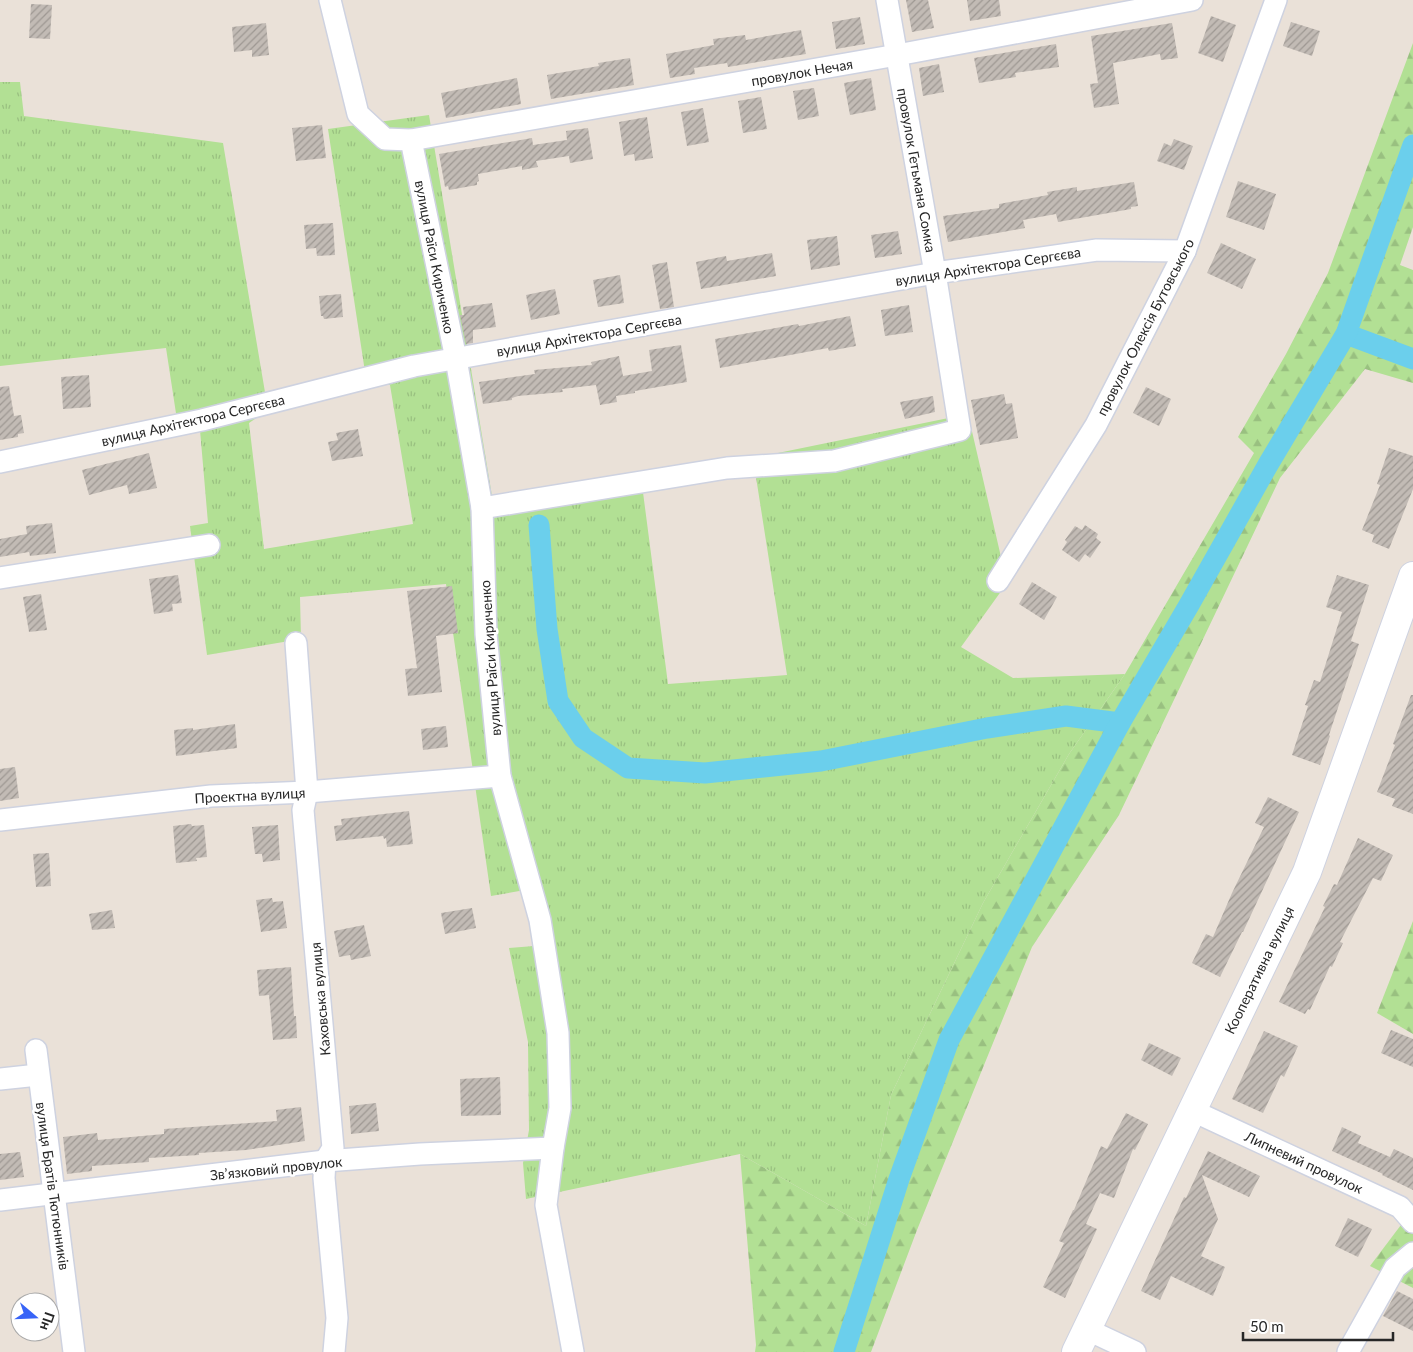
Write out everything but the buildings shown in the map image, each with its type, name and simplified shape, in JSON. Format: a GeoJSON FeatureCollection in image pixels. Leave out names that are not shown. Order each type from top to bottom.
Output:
{"type":"FeatureCollection","features":[{"type":"Feature","properties":{"kind":"street"},"geometry":{"type":"LineString","coordinates":[[330,0],[358,114],[385,139],[412,140]]}},
{"type":"Feature","properties":{"kind":"street","name":"провулок Гетьмана Сомка"},"geometry":{"type":"LineString","coordinates":[[482,508],[727,468],[834,461],[960,430],[935,273],[887,0]]}},
{"type":"Feature","properties":{"kind":"street","name":"провулок Нечая"},"geometry":{"type":"LineString","coordinates":[[412,140],[897,55],[1192,0]]}},
{"type":"Feature","properties":{"kind":"street","name":"провулок Олексія Бутовського"},"geometry":{"type":"LineString","coordinates":[[998,581],[1096,425],[1185,251],[1276,0]]}},
{"type":"Feature","properties":{"kind":"street","name":"вулиця Раїси Кириченко"},"geometry":{"type":"LineString","coordinates":[[412,140],[456,359],[482,508],[486,634],[500,776],[540,920],[558,1033],[560,1108],[546,1206],[573,1352]]}},
{"type":"Feature","properties":{"kind":"street","name":"вулиця Архітектора Сергєєва"},"geometry":{"type":"LineString","coordinates":[[0,462],[202,420],[414,366],[935,273],[1097,250],[1185,251]]}},
{"type":"Feature","properties":{"kind":"street"},"geometry":{"type":"LineString","coordinates":[[0,578],[209,545]]}},
{"type":"Feature","properties":{"kind":"street","name":"Кооперативна вулиця"},"geometry":{"type":"LineString","coordinates":[[1081,1341],[1307,872],[1413,576]]}},
{"type":"Feature","properties":{"kind":"street","name":"Каховська вулиця"},"geometry":{"type":"LineString","coordinates":[[296,643],[307,792],[303,810],[333,1148],[325,1161],[324,1178],[337,1318],[334,1352]]}},
{"type":"Feature","properties":{"kind":"street","name":"Проектна вулиця"},"geometry":{"type":"LineString","coordinates":[[0,820],[211,796],[307,792],[500,776]]}},
{"type":"Feature","properties":{"kind":"street","name":"вулиця Братів Тютюнників"},"geometry":{"type":"LineString","coordinates":[[36,1050],[74,1352]]}},
{"type":"Feature","properties":{"kind":"street"},"geometry":{"type":"LineString","coordinates":[[0,1079],[38,1075]]}},
{"type":"Feature","properties":{"kind":"street","name":"Липневий провулок"},"geometry":{"type":"LineString","coordinates":[[1191,1110],[1400,1207],[1413,1222]]}},
{"type":"Feature","properties":{"kind":"street","name":"Звʼязковий провулок"},"geometry":{"type":"LineString","coordinates":[[0,1200],[325,1161],[420,1154],[553,1148]]}},
{"type":"Feature","properties":{"kind":"street"},"geometry":{"type":"LineString","coordinates":[[1348,1352],[1395,1268],[1413,1253]]}},
{"type":"Feature","properties":{"kind":"street"},"geometry":{"type":"LineString","coordinates":[[1081,1341],[1135,1352]]}},
{"type":"Feature","properties":{"kind":"green space"},"geometry":{"type":"Polygon","coordinates":[[[1413,43],[1413,227],[1400,265],[1413,270],[1413,383],[1365,369],[1280,478],[1119,815],[1032,947],[917,1230],[871,1352],[755,1352],[756,1345],[740,1154],[866,1226],[891,1095],[983,903],[1069,754],[1125,674],[1254,453],[1238,437],[1286,354],[1328,273],[1413,43]]]}},
{"type":"Feature","properties":{"kind":"green space"},"geometry":{"type":"Polygon","coordinates":[[[0,82],[20,82],[24,116],[223,143],[268,410],[249,423],[264,549],[413,524],[390,385],[367,385],[328,129],[429,115],[492,496],[641,477],[668,684],[787,675],[753,458],[968,414],[1007,583],[961,647],[1013,678],[1125,674],[1069,754],[983,903],[891,1095],[866,1226],[740,1154],[526,1199],[523,1163],[529,1130],[528,1042],[509,948],[534,946],[525,890],[491,896],[446,584],[300,597],[301,639],[207,655],[190,526],[208,523],[200,430],[179,433],[166,348],[0,366],[0,82]]]}},
{"type":"Feature","properties":{"kind":"green space"},"geometry":{"type":"Polygon","coordinates":[[[1413,921],[1413,1034],[1377,1013],[1413,921]]]}},
{"type":"Feature","properties":{"kind":"green space"},"geometry":{"type":"Polygon","coordinates":[[[1413,1209],[1413,1288],[1370,1266],[1413,1209]]]}},
{"type":"Feature","properties":{"kind":"waterway"},"geometry":{"type":"LineString","coordinates":[[844,1352],[899,1179],[949,1040],[1120,723],[1269,463],[1346,334],[1413,145]]}},
{"type":"Feature","properties":{"kind":"waterway"},"geometry":{"type":"LineString","coordinates":[[1346,334],[1413,359]]}},
{"type":"Feature","properties":{"kind":"waterway"},"geometry":{"type":"LineString","coordinates":[[539,525],[547,629],[558,701],[583,738],[628,768],[705,773],[821,761],[987,728],[1066,716],[1120,723]]}}]}
